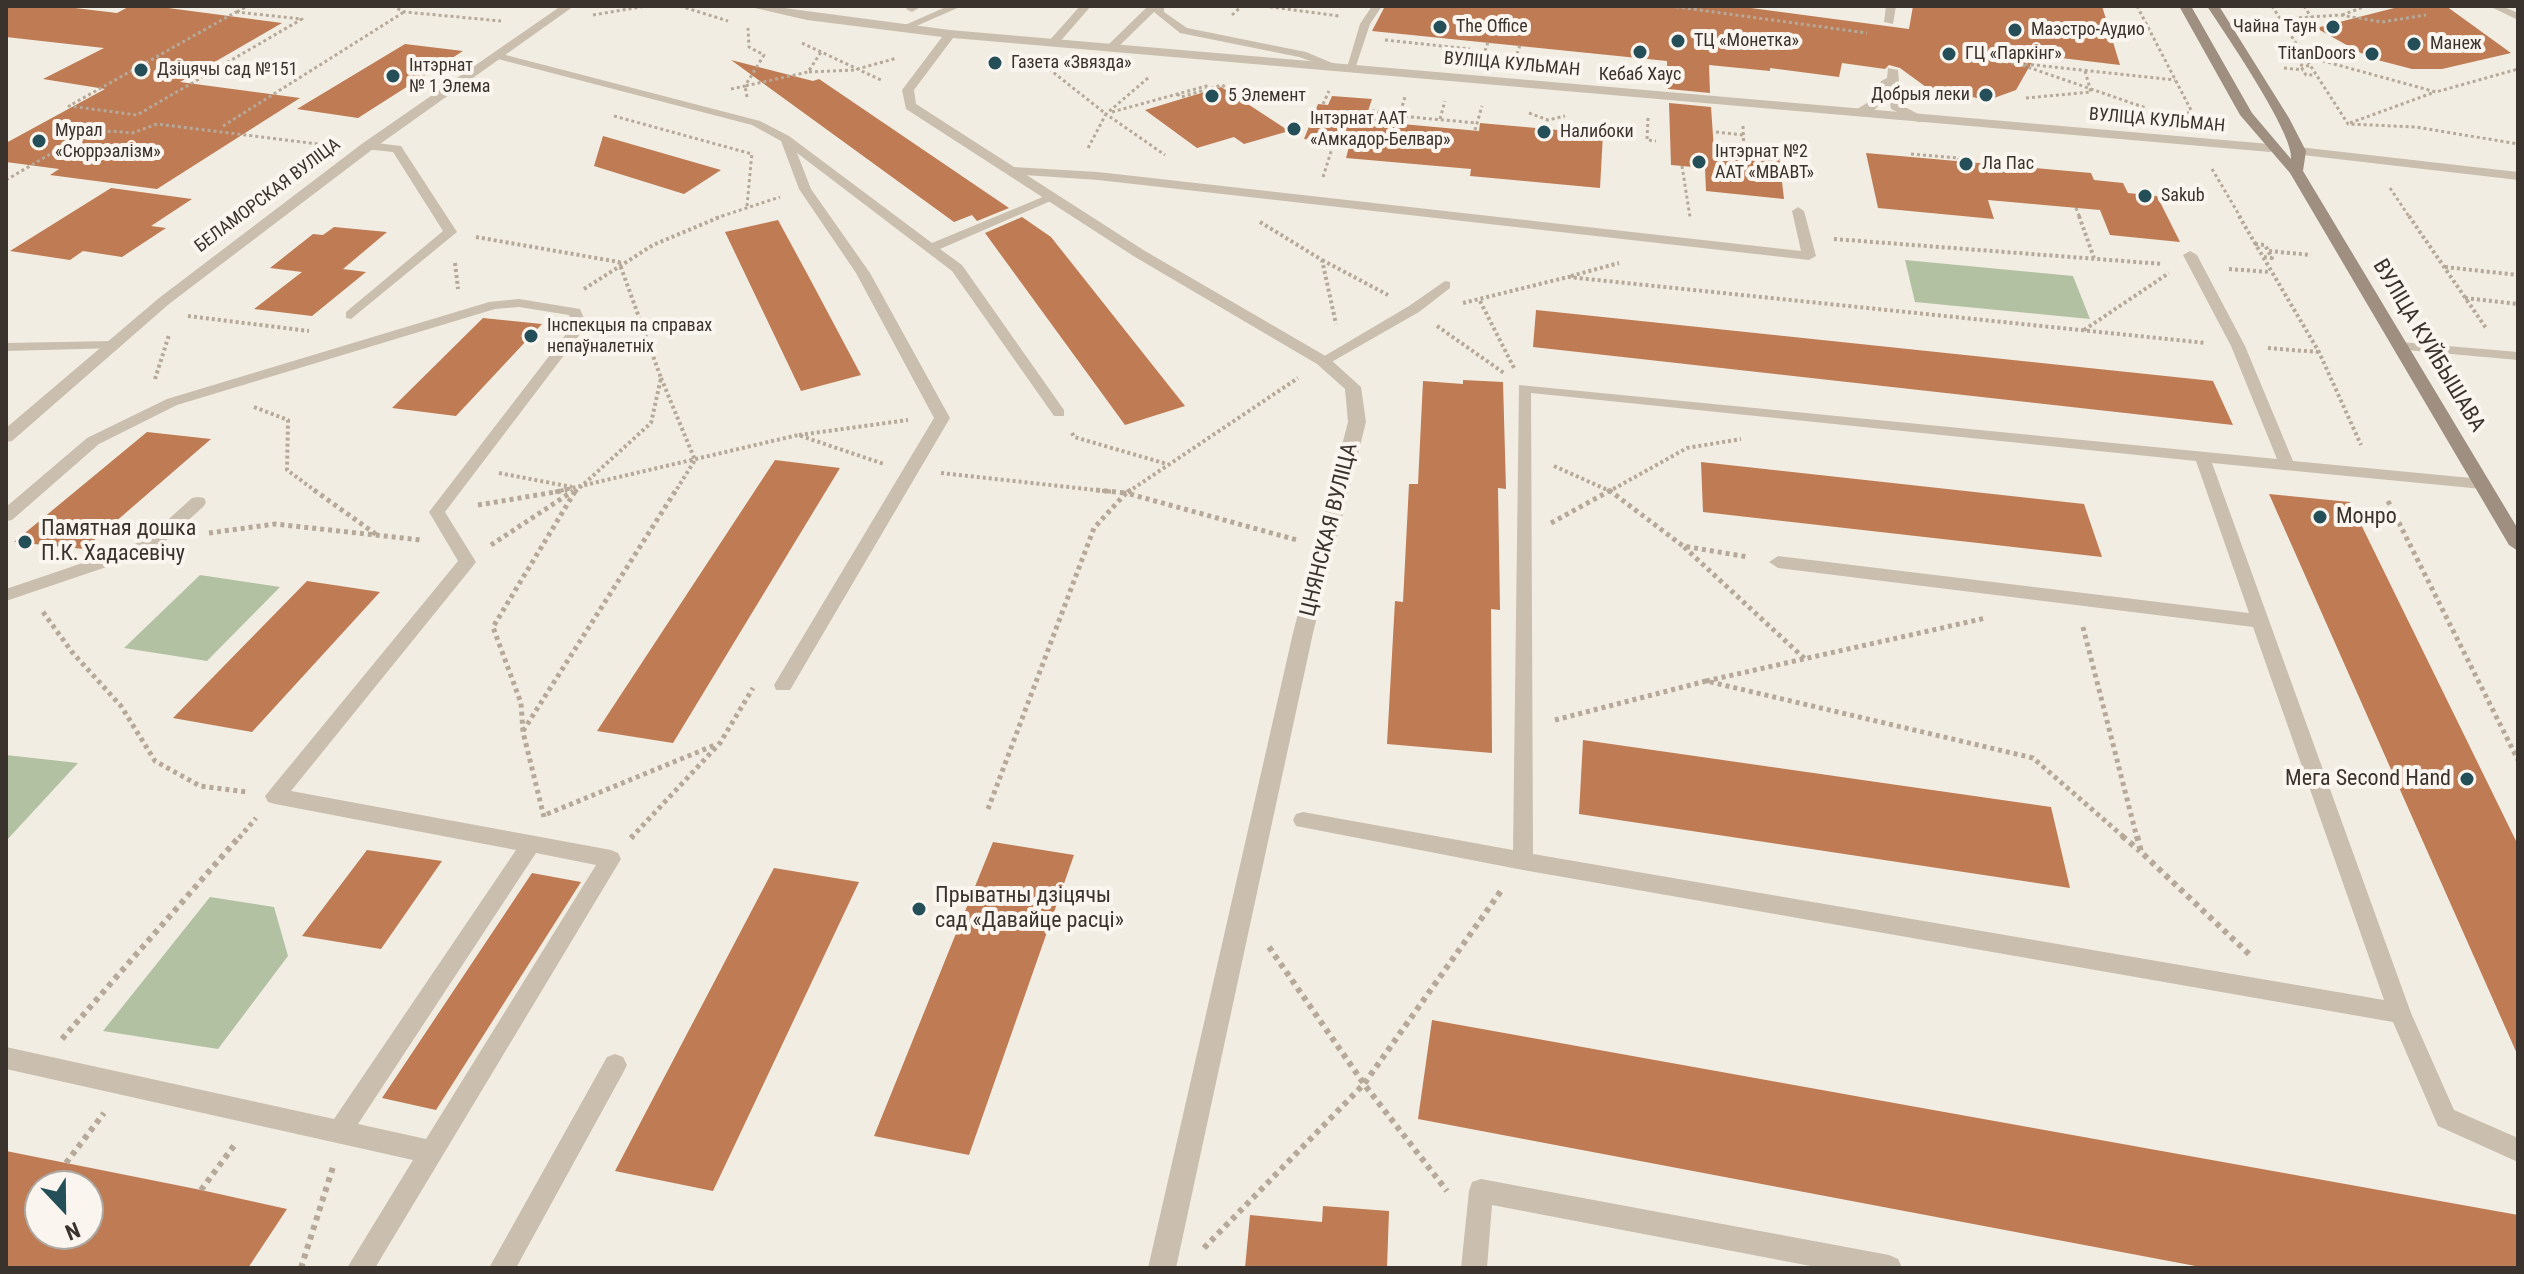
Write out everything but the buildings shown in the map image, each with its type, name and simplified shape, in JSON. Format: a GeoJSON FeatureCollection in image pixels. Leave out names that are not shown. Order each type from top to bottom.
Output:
{"type":"FeatureCollection","features":[{"type":"Feature","properties":{"kind":"main road","name":"ВУЛІЦА КУЙБЫШАВА"},"geometry":{"type":"LineString","coordinates":[[2185,6],[2245,115],[2270,148],[2296,171],[2518,545]]}},
{"type":"Feature","properties":{"kind":"main road"},"geometry":{"type":"LineString","coordinates":[[2213,6],[2283,118],[2299,151],[2296,171]]}},
{"type":"Feature","properties":{"kind":"main road"},"geometry":{"type":"LineString","coordinates":[[2270,148],[2299,151]]}},
{"type":"Feature","properties":{"kind":"street","name":"БЕЛАМОРСКАЯ ВУЛІЦА"},"geometry":{"type":"LineString","coordinates":[[6,437],[164,301],[368,146],[568,6]]}},
{"type":"Feature","properties":{"kind":"street","name":"ВУЛІЦА КУЛЬМАН"},"geometry":{"type":"LineString","coordinates":[[752,6],[775,13],[950,34],[2270,148]]}},
{"type":"Feature","properties":{"kind":"street","name":"ЦНЯНСКАЯ ВУЛІЦА"},"geometry":{"type":"LineString","coordinates":[[950,34],[908,90],[910,106],[1140,254],[1323,361],[1353,387],[1357,422],[1324,547],[1162,1268]]}},
{"type":"Feature","properties":{"kind":"street"},"geometry":{"type":"LineString","coordinates":[[2299,151],[2518,176]]}},
{"type":"Feature","properties":{"kind":"lane"},"geometry":{"type":"LineString","coordinates":[[555,6],[568,6]]}},
{"type":"Feature","properties":{"kind":"lane"},"geometry":{"type":"LineString","coordinates":[[901,29],[957,6]]}},
{"type":"Feature","properties":{"kind":"lane"},"geometry":{"type":"LineString","coordinates":[[1053,43],[1086,6]]}},
{"type":"Feature","properties":{"kind":"lane"},"geometry":{"type":"LineString","coordinates":[[1112,47],[1156,6],[1167,22],[1184,31],[1302,54],[1344,68],[1377,6]]}},
{"type":"Feature","properties":{"kind":"lane"},"geometry":{"type":"LineString","coordinates":[[1889,22],[1891,6]]}},
{"type":"Feature","properties":{"kind":"lane"},"geometry":{"type":"LineString","coordinates":[[2494,6],[2518,17]]}},
{"type":"Feature","properties":{"kind":"lane"},"geometry":{"type":"LineString","coordinates":[[498,56],[756,123],[779,136],[957,268],[1059,413]]}},
{"type":"Feature","properties":{"kind":"lane"},"geometry":{"type":"LineString","coordinates":[[1856,114],[1875,107],[1886,94],[1890,70],[1895,107],[1922,120]]}},
{"type":"Feature","properties":{"kind":"lane"},"geometry":{"type":"LineString","coordinates":[[779,136],[805,189],[863,273],[942,418],[783,685]]}},
{"type":"Feature","properties":{"kind":"lane"},"geometry":{"type":"LineString","coordinates":[[351,315],[450,232],[397,149],[368,146]]}},
{"type":"Feature","properties":{"kind":"lane"},"geometry":{"type":"LineString","coordinates":[[1013,171],[1098,176],[1809,256],[1798,211]]}},
{"type":"Feature","properties":{"kind":"lane"},"geometry":{"type":"LineString","coordinates":[[930,248],[1054,197]]}},
{"type":"Feature","properties":{"kind":"lane"},"geometry":{"type":"LineString","coordinates":[[2188,263],[2238,346],[2287,465]]}},
{"type":"Feature","properties":{"kind":"lane"},"geometry":{"type":"LineString","coordinates":[[1323,361],[1414,309],[1445,285]]}},
{"type":"Feature","properties":{"kind":"lane"},"geometry":{"type":"LineString","coordinates":[[6,516],[93,441],[144,414],[209,391],[494,305],[519,303],[575,312],[580,325],[437,512],[462,553],[275,796],[611,859],[360,1268]]}},
{"type":"Feature","properties":{"kind":"lane"},"geometry":{"type":"LineString","coordinates":[[6,347],[114,345]]}},
{"type":"Feature","properties":{"kind":"lane"},"geometry":{"type":"LineString","coordinates":[[2400,346],[2511,355]]}},
{"type":"Feature","properties":{"kind":"lane"},"geometry":{"type":"LineString","coordinates":[[1523,861],[1524,388],[2482,484]]}},
{"type":"Feature","properties":{"kind":"lane"},"geometry":{"type":"LineString","coordinates":[[2202,457],[2400,1013],[2446,1118],[2518,1150]]}},
{"type":"Feature","properties":{"kind":"lane"},"geometry":{"type":"LineString","coordinates":[[6,595],[156,540],[198,502]]}},
{"type":"Feature","properties":{"kind":"lane"},"geometry":{"type":"LineString","coordinates":[[1778,562],[2260,621]]}},
{"type":"Feature","properties":{"kind":"lane"},"geometry":{"type":"LineString","coordinates":[[1303,820],[2400,1013]]}},
{"type":"Feature","properties":{"kind":"lane"},"geometry":{"type":"LineString","coordinates":[[339,1132],[530,845]]}},
{"type":"Feature","properties":{"kind":"lane"},"geometry":{"type":"LineString","coordinates":[[6,1058],[431,1152]]}},
{"type":"Feature","properties":{"kind":"lane"},"geometry":{"type":"LineString","coordinates":[[502,1268],[615,1065]]}},
{"type":"Feature","properties":{"kind":"lane"},"geometry":{"type":"LineString","coordinates":[[1474,1268],[1481,1191],[1889,1268]]}},
{"type":"Feature","properties":{"kind":"path"},"geometry":{"type":"LineString","coordinates":[[236,12],[302,19],[137,115],[69,106],[111,82],[236,12],[247,6]]}},
{"type":"Feature","properties":{"kind":"path"},"geometry":{"type":"LineString","coordinates":[[392,6],[405,12],[540,24]]}},
{"type":"Feature","properties":{"kind":"path"},"geometry":{"type":"LineString","coordinates":[[1264,6],[1368,19]]}},
{"type":"Feature","properties":{"kind":"path"},"geometry":{"type":"LineString","coordinates":[[2137,6],[2191,110]]}},
{"type":"Feature","properties":{"kind":"path"},"geometry":{"type":"LineString","coordinates":[[2272,6],[2348,124]]}},
{"type":"Feature","properties":{"kind":"path"},"geometry":{"type":"LineString","coordinates":[[2304,6],[2311,17]]}},
{"type":"Feature","properties":{"kind":"path"},"geometry":{"type":"LineString","coordinates":[[2340,15],[2367,6]]}},
{"type":"Feature","properties":{"kind":"path"},"geometry":{"type":"LineString","coordinates":[[1673,7],[1871,33]]}},
{"type":"Feature","properties":{"kind":"path"},"geometry":{"type":"LineString","coordinates":[[223,126],[405,12]]}},
{"type":"Feature","properties":{"kind":"path"},"geometry":{"type":"LineString","coordinates":[[2281,19],[2340,15],[2382,22],[2426,15]]}},
{"type":"Feature","properties":{"kind":"path"},"geometry":{"type":"LineString","coordinates":[[1485,51],[1488,42]]}},
{"type":"Feature","properties":{"kind":"path"},"geometry":{"type":"LineString","coordinates":[[1517,54],[1520,45]]}},
{"type":"Feature","properties":{"kind":"path"},"geometry":{"type":"LineString","coordinates":[[808,72],[854,70],[910,55]]}},
{"type":"Feature","properties":{"kind":"path"},"geometry":{"type":"LineString","coordinates":[[2304,56],[2436,92]]}},
{"type":"Feature","properties":{"kind":"path"},"geometry":{"type":"LineString","coordinates":[[1039,60],[1107,114]]}},
{"type":"Feature","properties":{"kind":"path"},"geometry":{"type":"LineString","coordinates":[[1999,62],[2175,80]]}},
{"type":"Feature","properties":{"kind":"path"},"geometry":{"type":"LineString","coordinates":[[2016,63],[2091,92],[2151,110]]}},
{"type":"Feature","properties":{"kind":"path"},"geometry":{"type":"LineString","coordinates":[[2309,66],[2300,65],[2306,75],[2315,75]]}},
{"type":"Feature","properties":{"kind":"path"},"geometry":{"type":"LineString","coordinates":[[2348,124],[2436,92],[2518,69]]}},
{"type":"Feature","properties":{"kind":"path"},"geometry":{"type":"LineString","coordinates":[[1098,176],[1080,164],[1107,114],[1156,71]]}},
{"type":"Feature","properties":{"kind":"path"},"geometry":{"type":"LineString","coordinates":[[2085,71],[2091,92]]}},
{"type":"Feature","properties":{"kind":"path"},"geometry":{"type":"LineString","coordinates":[[1107,114],[1229,81]]}},
{"type":"Feature","properties":{"kind":"path"},"geometry":{"type":"LineString","coordinates":[[1177,94],[1181,97],[1222,85],[1236,95],[1304,96],[1306,88]]}},
{"type":"Feature","properties":{"kind":"path"},"geometry":{"type":"LineString","coordinates":[[2018,99],[2091,92]]}},
{"type":"Feature","properties":{"kind":"path"},"geometry":{"type":"LineString","coordinates":[[1372,111],[1478,120],[1475,130]]}},
{"type":"Feature","properties":{"kind":"path"},"geometry":{"type":"LineString","coordinates":[[1544,129],[1551,111]]}},
{"type":"Feature","properties":{"kind":"path"},"geometry":{"type":"LineString","coordinates":[[1397,123],[1400,115]]}},
{"type":"Feature","properties":{"kind":"path"},"geometry":{"type":"LineString","coordinates":[[1743,121],[1744,153]]}},
{"type":"Feature","properties":{"kind":"path"},"geometry":{"type":"LineString","coordinates":[[6,180],[81,136],[112,131],[132,133],[157,124],[339,146]]}},
{"type":"Feature","properties":{"kind":"path"},"geometry":{"type":"LineString","coordinates":[[2348,124],[2416,127],[2518,144]]}},
{"type":"Feature","properties":{"kind":"path"},"geometry":{"type":"LineString","coordinates":[[1647,134],[1647,140],[1656,141]]}},
{"type":"Feature","properties":{"kind":"path"},"geometry":{"type":"LineString","coordinates":[[1716,135],[1743,135]]}},
{"type":"Feature","properties":{"kind":"path"},"geometry":{"type":"LineString","coordinates":[[747,206],[752,148],[779,136]]}},
{"type":"Feature","properties":{"kind":"path"},"geometry":{"type":"LineString","coordinates":[[1319,189],[1336,136]]}},
{"type":"Feature","properties":{"kind":"path"},"geometry":{"type":"LineString","coordinates":[[1911,154],[1959,158],[1959,162]]}},
{"type":"Feature","properties":{"kind":"path"},"geometry":{"type":"LineString","coordinates":[[1682,166],[1691,228]]}},
{"type":"Feature","properties":{"kind":"path"},"geometry":{"type":"LineString","coordinates":[[2387,183],[2465,298],[2511,355]]}},
{"type":"Feature","properties":{"kind":"path"},"geometry":{"type":"LineString","coordinates":[[558,309],[619,262],[716,216],[805,189]]}},
{"type":"Feature","properties":{"kind":"path"},"geometry":{"type":"LineString","coordinates":[[2076,208],[2094,258]]}},
{"type":"Feature","properties":{"kind":"path"},"geometry":{"type":"LineString","coordinates":[[1257,220],[1322,260],[1341,348]]}},
{"type":"Feature","properties":{"kind":"path"},"geometry":{"type":"LineString","coordinates":[[462,314],[450,232],[619,262]]}},
{"type":"Feature","properties":{"kind":"path"},"geometry":{"type":"LineString","coordinates":[[1804,236],[2188,263],[2270,272]]}},
{"type":"Feature","properties":{"kind":"path"},"geometry":{"type":"LineString","coordinates":[[2254,244],[2265,245],[2272,258],[2261,257]]}},
{"type":"Feature","properties":{"kind":"path"},"geometry":{"type":"LineString","coordinates":[[619,262],[695,460]]}},
{"type":"Feature","properties":{"kind":"path"},"geometry":{"type":"LineString","coordinates":[[2083,331],[2188,263]]}},
{"type":"Feature","properties":{"kind":"path"},"geometry":{"type":"LineString","coordinates":[[2444,267],[2518,275]]}},
{"type":"Feature","properties":{"kind":"path"},"geometry":{"type":"LineString","coordinates":[[1524,388],[1480,301],[1568,277],[2083,331],[2319,352]]}},
{"type":"Feature","properties":{"kind":"path"},"geometry":{"type":"LineString","coordinates":[[2465,298],[2518,304]]}},
{"type":"Feature","properties":{"kind":"path"},"geometry":{"type":"LineString","coordinates":[[144,414],[175,315],[185,300],[164,301]]}},
{"type":"Feature","properties":{"kind":"path"},"geometry":{"type":"LineString","coordinates":[[175,315],[311,332],[338,324],[351,315]]}},
{"type":"Feature","properties":{"kind":"path"},"geometry":{"type":"LineString","coordinates":[[988,809],[1094,528],[1126,493],[1323,361]]}},
{"type":"Feature","properties":{"kind":"path"},"geometry":{"type":"LineString","coordinates":[[156,540],[275,524],[378,535],[462,553],[577,488],[651,423],[661,378]]}},
{"type":"Feature","properties":{"kind":"path"},"geometry":{"type":"LineString","coordinates":[[209,391],[288,420],[287,470],[378,535]]}},
{"type":"Feature","properties":{"kind":"path"},"geometry":{"type":"LineString","coordinates":[[1059,413],[1074,437],[1168,465]]}},
{"type":"Feature","properties":{"kind":"path"},"geometry":{"type":"LineString","coordinates":[[437,512],[577,488],[798,435],[942,418]]}},
{"type":"Feature","properties":{"kind":"path"},"geometry":{"type":"LineString","coordinates":[[798,435],[910,470],[1126,493],[1324,547]]}},
{"type":"Feature","properties":{"kind":"path"},"geometry":{"type":"LineString","coordinates":[[1523,539],[1687,448],[1746,438]]}},
{"type":"Feature","properties":{"kind":"path"},"geometry":{"type":"LineString","coordinates":[[1524,454],[1610,490],[1683,546],[1805,659]]}},
{"type":"Feature","properties":{"kind":"path"},"geometry":{"type":"LineString","coordinates":[[523,732],[695,460]]}},
{"type":"Feature","properties":{"kind":"path"},"geometry":{"type":"LineString","coordinates":[[470,468],[577,488]]}},
{"type":"Feature","properties":{"kind":"path"},"geometry":{"type":"LineString","coordinates":[[530,845],[545,815],[523,732],[521,703],[493,627],[577,488]]}},
{"type":"Feature","properties":{"kind":"path"},"geometry":{"type":"LineString","coordinates":[[1683,546],[1778,562]]}},
{"type":"Feature","properties":{"kind":"path"},"geometry":{"type":"LineString","coordinates":[[27,589],[72,652],[121,706],[155,761],[200,786],[275,796]]}},
{"type":"Feature","properties":{"kind":"path"},"geometry":{"type":"LineString","coordinates":[[2076,598],[2141,852]]}},
{"type":"Feature","properties":{"kind":"path"},"geometry":{"type":"LineString","coordinates":[[1523,728],[1706,681],[2001,615]]}},
{"type":"Feature","properties":{"kind":"path"},"geometry":{"type":"LineString","coordinates":[[1706,681],[2033,758],[2141,852],[2292,993]]}},
{"type":"Feature","properties":{"kind":"path"},"geometry":{"type":"LineString","coordinates":[[531,817],[545,815],[720,743]]}},
{"type":"Feature","properties":{"kind":"path"},"geometry":{"type":"LineString","coordinates":[[39,1065],[275,796]]}},
{"type":"Feature","properties":{"kind":"path"},"geometry":{"type":"LineString","coordinates":[[1195,1257],[1364,1084],[1523,861]]}},
{"type":"Feature","properties":{"kind":"path"},"geometry":{"type":"LineString","coordinates":[[1260,934],[1364,1084],[1478,1229]]}},
{"type":"Feature","properties":{"kind":"path"},"geometry":{"type":"LineString","coordinates":[[66,1163],[126,1085]]}},
{"type":"Feature","properties":{"kind":"path"},"geometry":{"type":"LineString","coordinates":[[201,1190],[258,1114]]}},
{"type":"Feature","properties":{"kind":"path"},"geometry":{"type":"LineString","coordinates":[[301,1268],[333,1167]]}},
{"type":"Feature","properties":{"kind":"green space"},"geometry":{"type":"Polygon","coordinates":[[[1905,260],[2073,276],[2090,319],[1915,302],[1905,260]]]}},
{"type":"Feature","properties":{"kind":"green space"},"geometry":{"type":"Polygon","coordinates":[[[200,575],[280,587],[207,661],[124,648],[200,575]]]}},
{"type":"Feature","properties":{"kind":"green space"},"geometry":{"type":"Polygon","coordinates":[[[6,755],[78,763],[6,841],[6,755]]]}},
{"type":"Feature","properties":{"kind":"green space"},"geometry":{"type":"Polygon","coordinates":[[[210,897],[274,907],[288,956],[218,1049],[103,1031],[210,897]]]}},
{"type":"Feature","properties":{"kind":"place","name":"The Office"},"geometry":{"type":"Point","coordinates":[1440,27]}},
{"type":"Feature","properties":{"kind":"place","name":"Чайна Таун"},"geometry":{"type":"Point","coordinates":[2333,27]}},
{"type":"Feature","properties":{"kind":"place","name":"Маэстро-Аудио"},"geometry":{"type":"Point","coordinates":[2015,30]}},
{"type":"Feature","properties":{"kind":"place","name":"ТЦ «Монетка»"},"geometry":{"type":"Point","coordinates":[1678,41]}},
{"type":"Feature","properties":{"kind":"place","name":"Манеж"},"geometry":{"type":"Point","coordinates":[2414,44]}},
{"type":"Feature","properties":{"kind":"place","name":"Кебаб Хаус"},"geometry":{"type":"Point","coordinates":[1640,52]}},
{"type":"Feature","properties":{"kind":"place","name":"ГЦ «Паркінг»"},"geometry":{"type":"Point","coordinates":[1949,54]}},
{"type":"Feature","properties":{"kind":"place","name":"TitanDoors"},"geometry":{"type":"Point","coordinates":[2372,54]}},
{"type":"Feature","properties":{"kind":"place","name":"Газета «Звязда»"},"geometry":{"type":"Point","coordinates":[995,63]}},
{"type":"Feature","properties":{"kind":"place","name":"Дзіцячы сад №151"},"geometry":{"type":"Point","coordinates":[141,70]}},
{"type":"Feature","properties":{"kind":"place","name":"Інтэрнат № 1 Элема"},"geometry":{"type":"Point","coordinates":[393,76]}},
{"type":"Feature","properties":{"kind":"place","name":"Добрыя леки"},"geometry":{"type":"Point","coordinates":[1986,95]}},
{"type":"Feature","properties":{"kind":"place","name":"5 Элемент"},"geometry":{"type":"Point","coordinates":[1212,96]}},
{"type":"Feature","properties":{"kind":"place","name":"Інтэрнат ААТ «Амкадор-Белвар»"},"geometry":{"type":"Point","coordinates":[1294,129]}},
{"type":"Feature","properties":{"kind":"place","name":"Налибоки"},"geometry":{"type":"Point","coordinates":[1544,132]}},
{"type":"Feature","properties":{"kind":"place","name":"Мурал «Сюррэалізм»"},"geometry":{"type":"Point","coordinates":[39,141]}},
{"type":"Feature","properties":{"kind":"place","name":"Інтэрнат №2 ААТ «МВАВТ»"},"geometry":{"type":"Point","coordinates":[1699,162]}},
{"type":"Feature","properties":{"kind":"place","name":"Ла Пас"},"geometry":{"type":"Point","coordinates":[1966,164]}},
{"type":"Feature","properties":{"kind":"place","name":"Sakub"},"geometry":{"type":"Point","coordinates":[2145,196]}},
{"type":"Feature","properties":{"kind":"place","name":"Інспекцыя па справах непаўналетніх"},"geometry":{"type":"Point","coordinates":[531,336]}},
{"type":"Feature","properties":{"kind":"place","name":"Монро"},"geometry":{"type":"Point","coordinates":[2320,517]}},
{"type":"Feature","properties":{"kind":"place","name":"Памятная дошка П.К. Хадасевічу"},"geometry":{"type":"Point","coordinates":[25,542]}},
{"type":"Feature","properties":{"kind":"place","name":"Мега Second Hand"},"geometry":{"type":"Point","coordinates":[2467,779]}},
{"type":"Feature","properties":{"kind":"place","name":"Прыватны дзіцячы сад «Давайце расці»"},"geometry":{"type":"Point","coordinates":[919,909]}}]}
